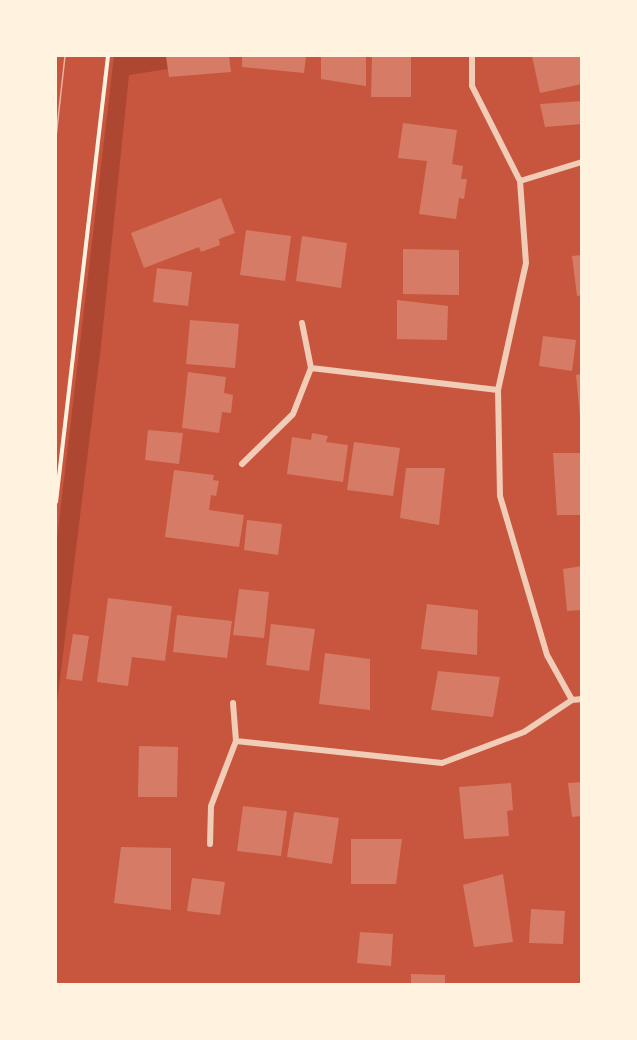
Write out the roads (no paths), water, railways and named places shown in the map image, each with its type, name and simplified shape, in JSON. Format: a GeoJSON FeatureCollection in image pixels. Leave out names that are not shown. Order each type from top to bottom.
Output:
{"type":"FeatureCollection","features":[{"type":"Feature","properties":{"kind":"street"},"geometry":{"type":"LineString","coordinates":[[471,56],[472,86],[520,181],[526,263],[498,390],[500,496],[547,655],[573,700]]}},
{"type":"Feature","properties":{"kind":"street"},"geometry":{"type":"LineString","coordinates":[[520,181],[582,162]]}},
{"type":"Feature","properties":{"kind":"street"},"geometry":{"type":"LineString","coordinates":[[242,464],[293,414],[311,368],[302,323]]}},
{"type":"Feature","properties":{"kind":"street"},"geometry":{"type":"LineString","coordinates":[[311,368],[498,390]]}},
{"type":"Feature","properties":{"kind":"street"},"geometry":{"type":"LineString","coordinates":[[236,741],[442,763],[524,732],[573,700],[582,699]]}},
{"type":"Feature","properties":{"kind":"street"},"geometry":{"type":"LineString","coordinates":[[210,844],[211,806],[236,741],[233,703]]}},
{"type":"Feature","properties":{"kind":"tram line"},"geometry":{"type":"LineString","coordinates":[[56,137],[65,56]]}}]}
